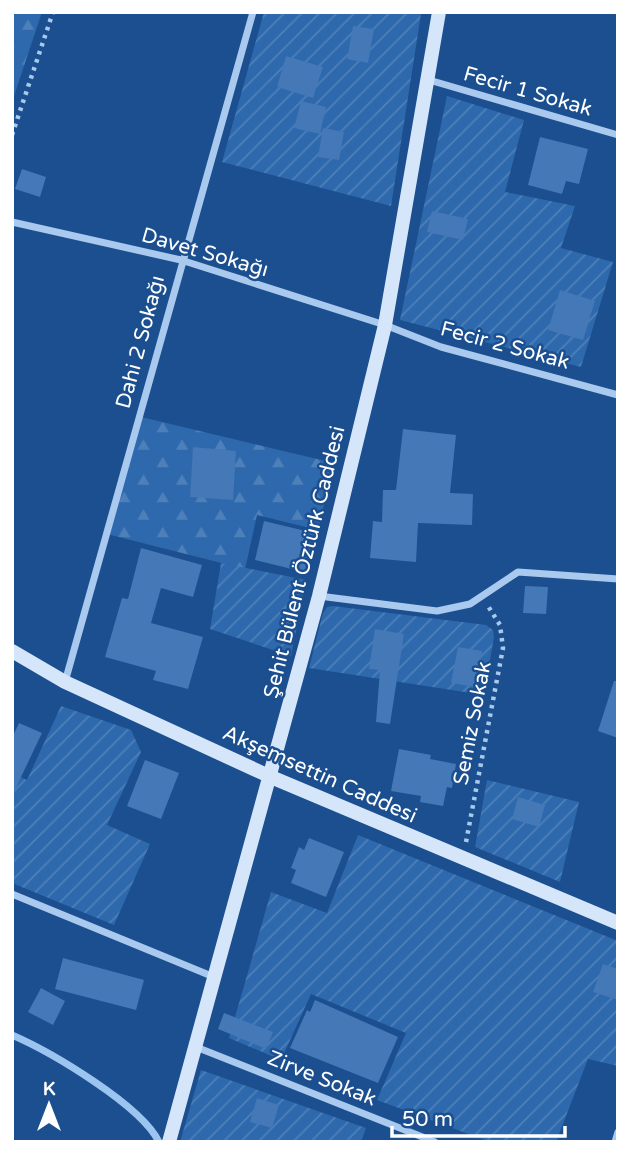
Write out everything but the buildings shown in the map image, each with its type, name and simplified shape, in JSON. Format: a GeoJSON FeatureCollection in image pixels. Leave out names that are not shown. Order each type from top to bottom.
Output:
{"type":"FeatureCollection","features":[{"type":"Feature","properties":{"kind":"street","name":"Dahi 2 Sokağı"},"geometry":{"type":"LineString","coordinates":[[65,682],[181,260],[253,12]]}},
{"type":"Feature","properties":{"kind":"street","name":"Şehit Bülent Öztürk Caddesi"},"geometry":{"type":"LineString","coordinates":[[169,1142],[319,596],[385,325],[439,12]]}},
{"type":"Feature","properties":{"kind":"street","name":"Fecir 1 Sokak"},"geometry":{"type":"LineString","coordinates":[[429,80],[618,135]]}},
{"type":"Feature","properties":{"kind":"street","name":"Davet Sokağı"},"geometry":{"type":"LineString","coordinates":[[12,222],[181,260],[385,325]]}},
{"type":"Feature","properties":{"kind":"street","name":"Fecir 2 Sokak"},"geometry":{"type":"LineString","coordinates":[[385,325],[441,347],[618,395]]}},
{"type":"Feature","properties":{"kind":"street"},"geometry":{"type":"LineString","coordinates":[[319,596],[438,611],[453,609],[481,597],[518,572],[618,579]]}},
{"type":"Feature","properties":{"kind":"street","name":"Akşemsettin Caddesi"},"geometry":{"type":"LineString","coordinates":[[12,652],[65,682],[271,776],[462,860],[618,923]]}},
{"type":"Feature","properties":{"kind":"street"},"geometry":{"type":"LineString","coordinates":[[12,894],[214,976]]}},
{"type":"Feature","properties":{"kind":"street","name":"Zirve Sokak"},"geometry":{"type":"LineString","coordinates":[[195,1047],[435,1142]]}},
{"type":"Feature","properties":{"kind":"street"},"geometry":{"type":"LineString","coordinates":[[615,1142],[618,1132]]}},
{"type":"Feature","properties":{"kind":"path"},"geometry":{"type":"LineString","coordinates":[[12,135],[53,12]]}},
{"type":"Feature","properties":{"kind":"path","name":"Semiz Sokak"},"geometry":{"type":"LineString","coordinates":[[462,860],[503,648],[500,625],[481,597]]}},
{"type":"Feature","properties":{"kind":"green space"},"geometry":{"type":"Polygon","coordinates":[[[12,12],[42,12],[12,102],[12,12]]]}},
{"type":"Feature","properties":{"kind":"green space"},"geometry":{"type":"Polygon","coordinates":[[[264,12],[421,14],[391,206],[222,162],[264,12]]]}},
{"type":"Feature","properties":{"kind":"green space"},"geometry":{"type":"Polygon","coordinates":[[[447,96],[524,120],[505,192],[575,206],[561,248],[613,262],[581,367],[400,320],[447,96]]]}},
{"type":"Feature","properties":{"kind":"green space"},"geometry":{"type":"Polygon","coordinates":[[[137,416],[334,463],[318,530],[257,515],[245,569],[103,533],[137,416]]]}},
{"type":"Feature","properties":{"kind":"green space"},"geometry":{"type":"Polygon","coordinates":[[[221,563],[306,580],[291,656],[210,629],[221,563]]]}},
{"type":"Feature","properties":{"kind":"green space"},"geometry":{"type":"Polygon","coordinates":[[[327,607],[486,625],[493,630],[494,637],[484,695],[309,668],[323,613],[327,607]]]}},
{"type":"Feature","properties":{"kind":"green space"},"geometry":{"type":"Polygon","coordinates":[[[61,706],[131,730],[141,752],[107,825],[150,844],[114,925],[12,883],[12,773],[27,780],[61,706]]]}},
{"type":"Feature","properties":{"kind":"green space"},"geometry":{"type":"Polygon","coordinates":[[[487,780],[579,802],[560,882],[475,847],[487,780]]]}},
{"type":"Feature","properties":{"kind":"green space"},"geometry":{"type":"Polygon","coordinates":[[[358,835],[618,941],[618,1066],[588,1059],[556,1142],[490,1142],[377,1100],[406,1033],[311,994],[281,1060],[229,1038],[271,892],[327,913],[358,835]]]}},
{"type":"Feature","properties":{"kind":"green space"},"geometry":{"type":"Polygon","coordinates":[[[201,1070],[366,1128],[361,1142],[180,1142],[201,1070]]]}},
{"type":"Feature","properties":{"kind":"waterway"},"geometry":{"type":"LineString","coordinates":[[12,1035],[71,1067],[115,1096],[149,1127],[159,1142]]}}]}
